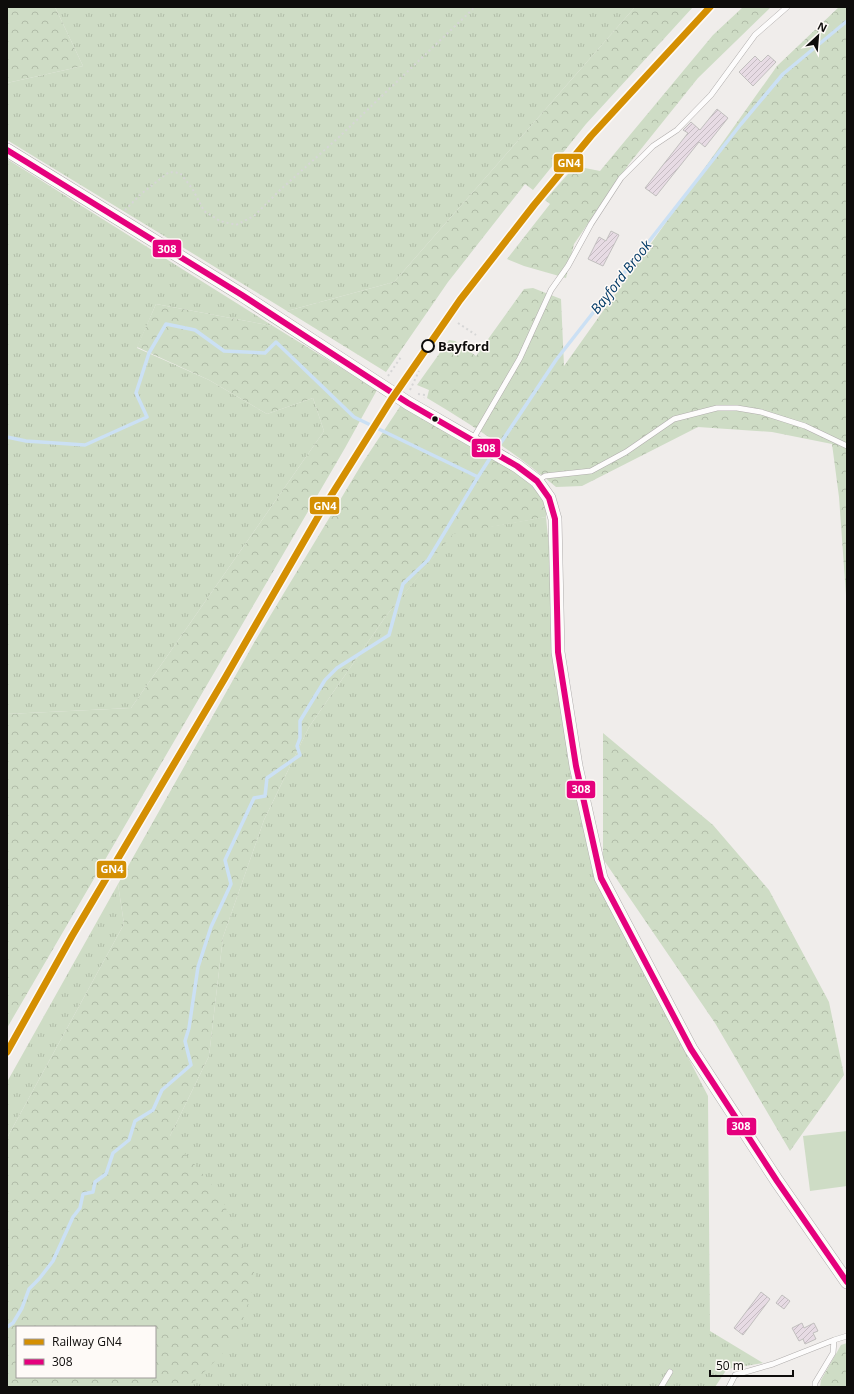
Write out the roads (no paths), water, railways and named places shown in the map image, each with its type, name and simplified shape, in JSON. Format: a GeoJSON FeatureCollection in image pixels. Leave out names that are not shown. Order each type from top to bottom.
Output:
{"type":"FeatureCollection","features":[{"type":"Feature","properties":{"kind":"street"},"geometry":{"type":"LineString","coordinates":[[7,150],[382,380],[408,398],[517,466],[537,481],[549,498],[555,519],[558,652],[576,766],[601,878],[691,1049],[777,1181],[847,1282]]}},
{"type":"Feature","properties":{"kind":"lane"},"geometry":{"type":"LineString","coordinates":[[473,439],[520,358],[551,290],[568,266],[591,224],[621,178],[653,146],[682,125],[711,95],[755,35],[787,7]]}},
{"type":"Feature","properties":{"kind":"lane"},"geometry":{"type":"LineString","coordinates":[[537,481],[545,476],[590,471],[626,452],[674,420],[718,408],[737,408],[762,412],[805,426],[847,446]]}},
{"type":"Feature","properties":{"kind":"lane"},"geometry":{"type":"LineString","coordinates":[[729,1387],[735,1375],[773,1364],[847,1336]]}},
{"type":"Feature","properties":{"kind":"lane"},"geometry":{"type":"LineString","coordinates":[[815,1387],[815,1383],[833,1353],[834,1340]]}},
{"type":"Feature","properties":{"kind":"lane"},"geometry":{"type":"LineString","coordinates":[[660,1387],[670,1372]]}},
{"type":"Feature","properties":{"kind":"waterway","name":"Bayford Brook"},"geometry":{"type":"LineString","coordinates":[[496,450],[556,360],[741,124],[783,74],[847,21]]}},
{"type":"Feature","properties":{"kind":"waterway"},"geometry":{"type":"LineString","coordinates":[[7,437],[26,441],[85,445],[147,417],[136,393],[149,353],[166,324],[195,330],[224,351],[265,353],[276,342],[354,417],[478,477]]}},
{"type":"Feature","properties":{"kind":"waterway"},"geometry":{"type":"LineString","coordinates":[[7,1327],[13,1323],[22,1308],[29,1289],[53,1261],[73,1217],[80,1208],[83,1194],[93,1192],[95,1182],[106,1174],[113,1153],[129,1140],[135,1121],[153,1110],[162,1090],[191,1065],[185,1041],[189,1028],[198,967],[211,927],[231,884],[225,860],[254,798],[265,796],[267,778],[300,755],[297,746],[300,738],[300,721],[325,680],[337,668],[389,635],[403,584],[428,560],[492,455]]}},
{"type":"Feature","properties":{"kind":"rail line","name":"GN4"},"geometry":{"type":"LineString","coordinates":[[7,1052],[72,936],[225,678],[322,510],[391,400],[460,300],[534,205],[591,136],[710,7]]}},
{"type":"Feature","properties":{"kind":"place","name":"Bayford"},"geometry":{"type":"Point","coordinates":[428,346]}}]}
